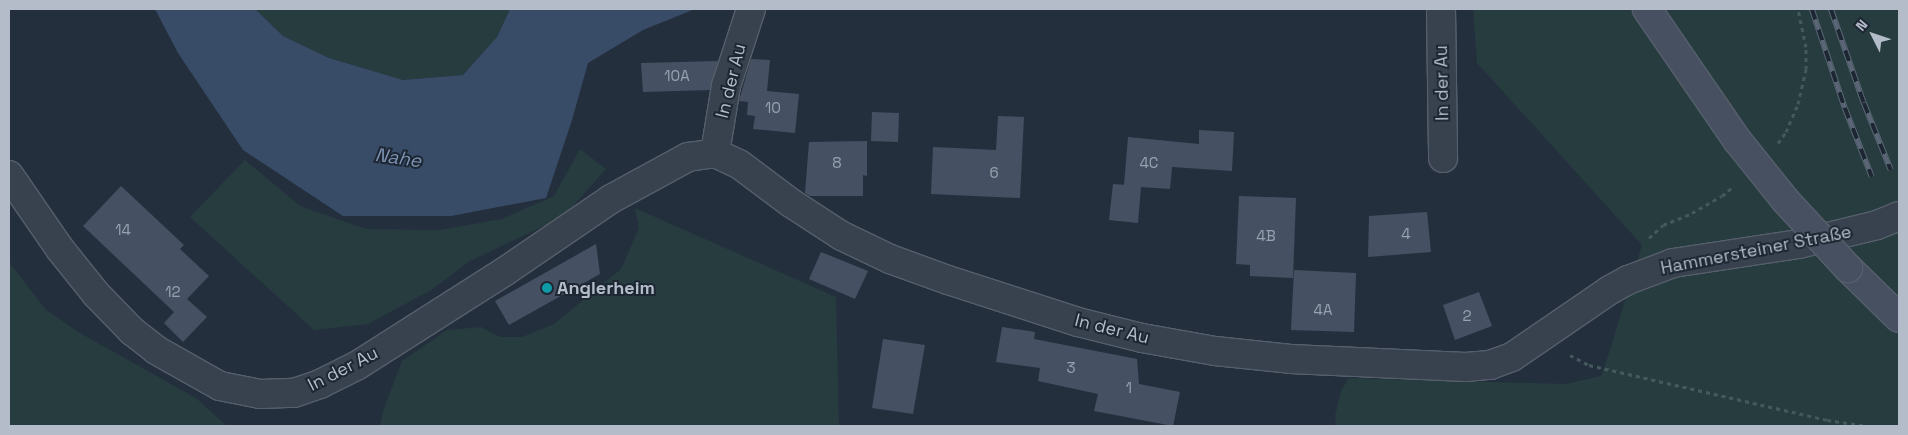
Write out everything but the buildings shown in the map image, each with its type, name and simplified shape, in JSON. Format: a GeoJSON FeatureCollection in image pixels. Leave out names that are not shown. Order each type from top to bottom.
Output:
{"type":"FeatureCollection","features":[{"type":"Feature","properties":{"kind":"main road"},"geometry":{"type":"LineString","coordinates":[[1646,9],[1736,140],[1785,200],[1848,268],[1899,318]]}},
{"type":"Feature","properties":{"kind":"street","name":"In der Au"},"geometry":{"type":"LineString","coordinates":[[715,153],[726,86],[751,9]]}},
{"type":"Feature","properties":{"kind":"street","name":"In der Au"},"geometry":{"type":"LineString","coordinates":[[1441,9],[1443,158]]}},
{"type":"Feature","properties":{"kind":"street","name":"In der Au"},"geometry":{"type":"LineString","coordinates":[[9,175],[60,249],[96,294],[132,331],[156,350],[220,386],[260,394],[294,393],[320,384],[358,365],[641,182],[688,157],[715,153],[739,164],[791,203],[842,236],[890,259],[1078,322],[1142,338],[1215,350],[1291,359],[1466,367],[1490,364],[1512,357],[1540,339]]}},
{"type":"Feature","properties":{"kind":"street","name":"Hammersteiner Straße"},"geometry":{"type":"LineString","coordinates":[[1540,339],[1610,290],[1628,280],[1674,263],[1798,244],[1869,227],[1899,216]]}},
{"type":"Feature","properties":{"kind":"path"},"geometry":{"type":"LineString","coordinates":[[1540,339],[1589,365],[1827,420],[1868,426]]}},
{"type":"Feature","properties":{"kind":"green space"},"geometry":{"type":"Polygon","coordinates":[[[255,9],[510,9],[497,37],[463,75],[403,80],[329,58],[283,36],[255,9]]]}},
{"type":"Feature","properties":{"kind":"green space"},"geometry":{"type":"Polygon","coordinates":[[[1473,9],[1899,9],[1899,426],[1336,426],[1335,416],[1341,391],[1349,378],[1566,384],[1601,376],[1609,353],[1642,245],[1477,63],[1473,9]]]}},
{"type":"Feature","properties":{"kind":"green space"},"geometry":{"type":"Polygon","coordinates":[[[580,149],[606,169],[563,217],[470,261],[431,290],[368,324],[314,330],[190,217],[245,160],[300,206],[366,229],[440,230],[502,219],[554,196],[580,149]]]}},
{"type":"Feature","properties":{"kind":"green space"},"geometry":{"type":"Polygon","coordinates":[[[635,208],[836,297],[839,426],[380,426],[383,411],[402,361],[447,330],[481,327],[500,337],[522,337],[554,324],[621,269],[639,228],[635,208]]]}},
{"type":"Feature","properties":{"kind":"green space"},"geometry":{"type":"Polygon","coordinates":[[[9,262],[46,310],[80,333],[196,398],[227,426],[9,426],[9,262]]]}},
{"type":"Feature","properties":{"kind":"water","name":"Nahe"},"geometry":{"type":"Polygon","coordinates":[[[155,9],[255,9],[283,36],[329,58],[403,80],[463,75],[497,37],[510,9],[695,9],[643,30],[588,63],[572,120],[546,198],[451,216],[343,216],[243,150],[178,53],[155,9]]]}},
{"type":"Feature","properties":{"kind":"railway"},"geometry":{"type":"LineString","coordinates":[[1812,9],[1845,108],[1872,177]]}},
{"type":"Feature","properties":{"kind":"railway"},"geometry":{"type":"LineString","coordinates":[[1831,9],[1864,103],[1891,170]]}},
{"type":"Feature","properties":{"kind":"place","name":"Anglerheim"},"geometry":{"type":"Point","coordinates":[547,288]}}]}
